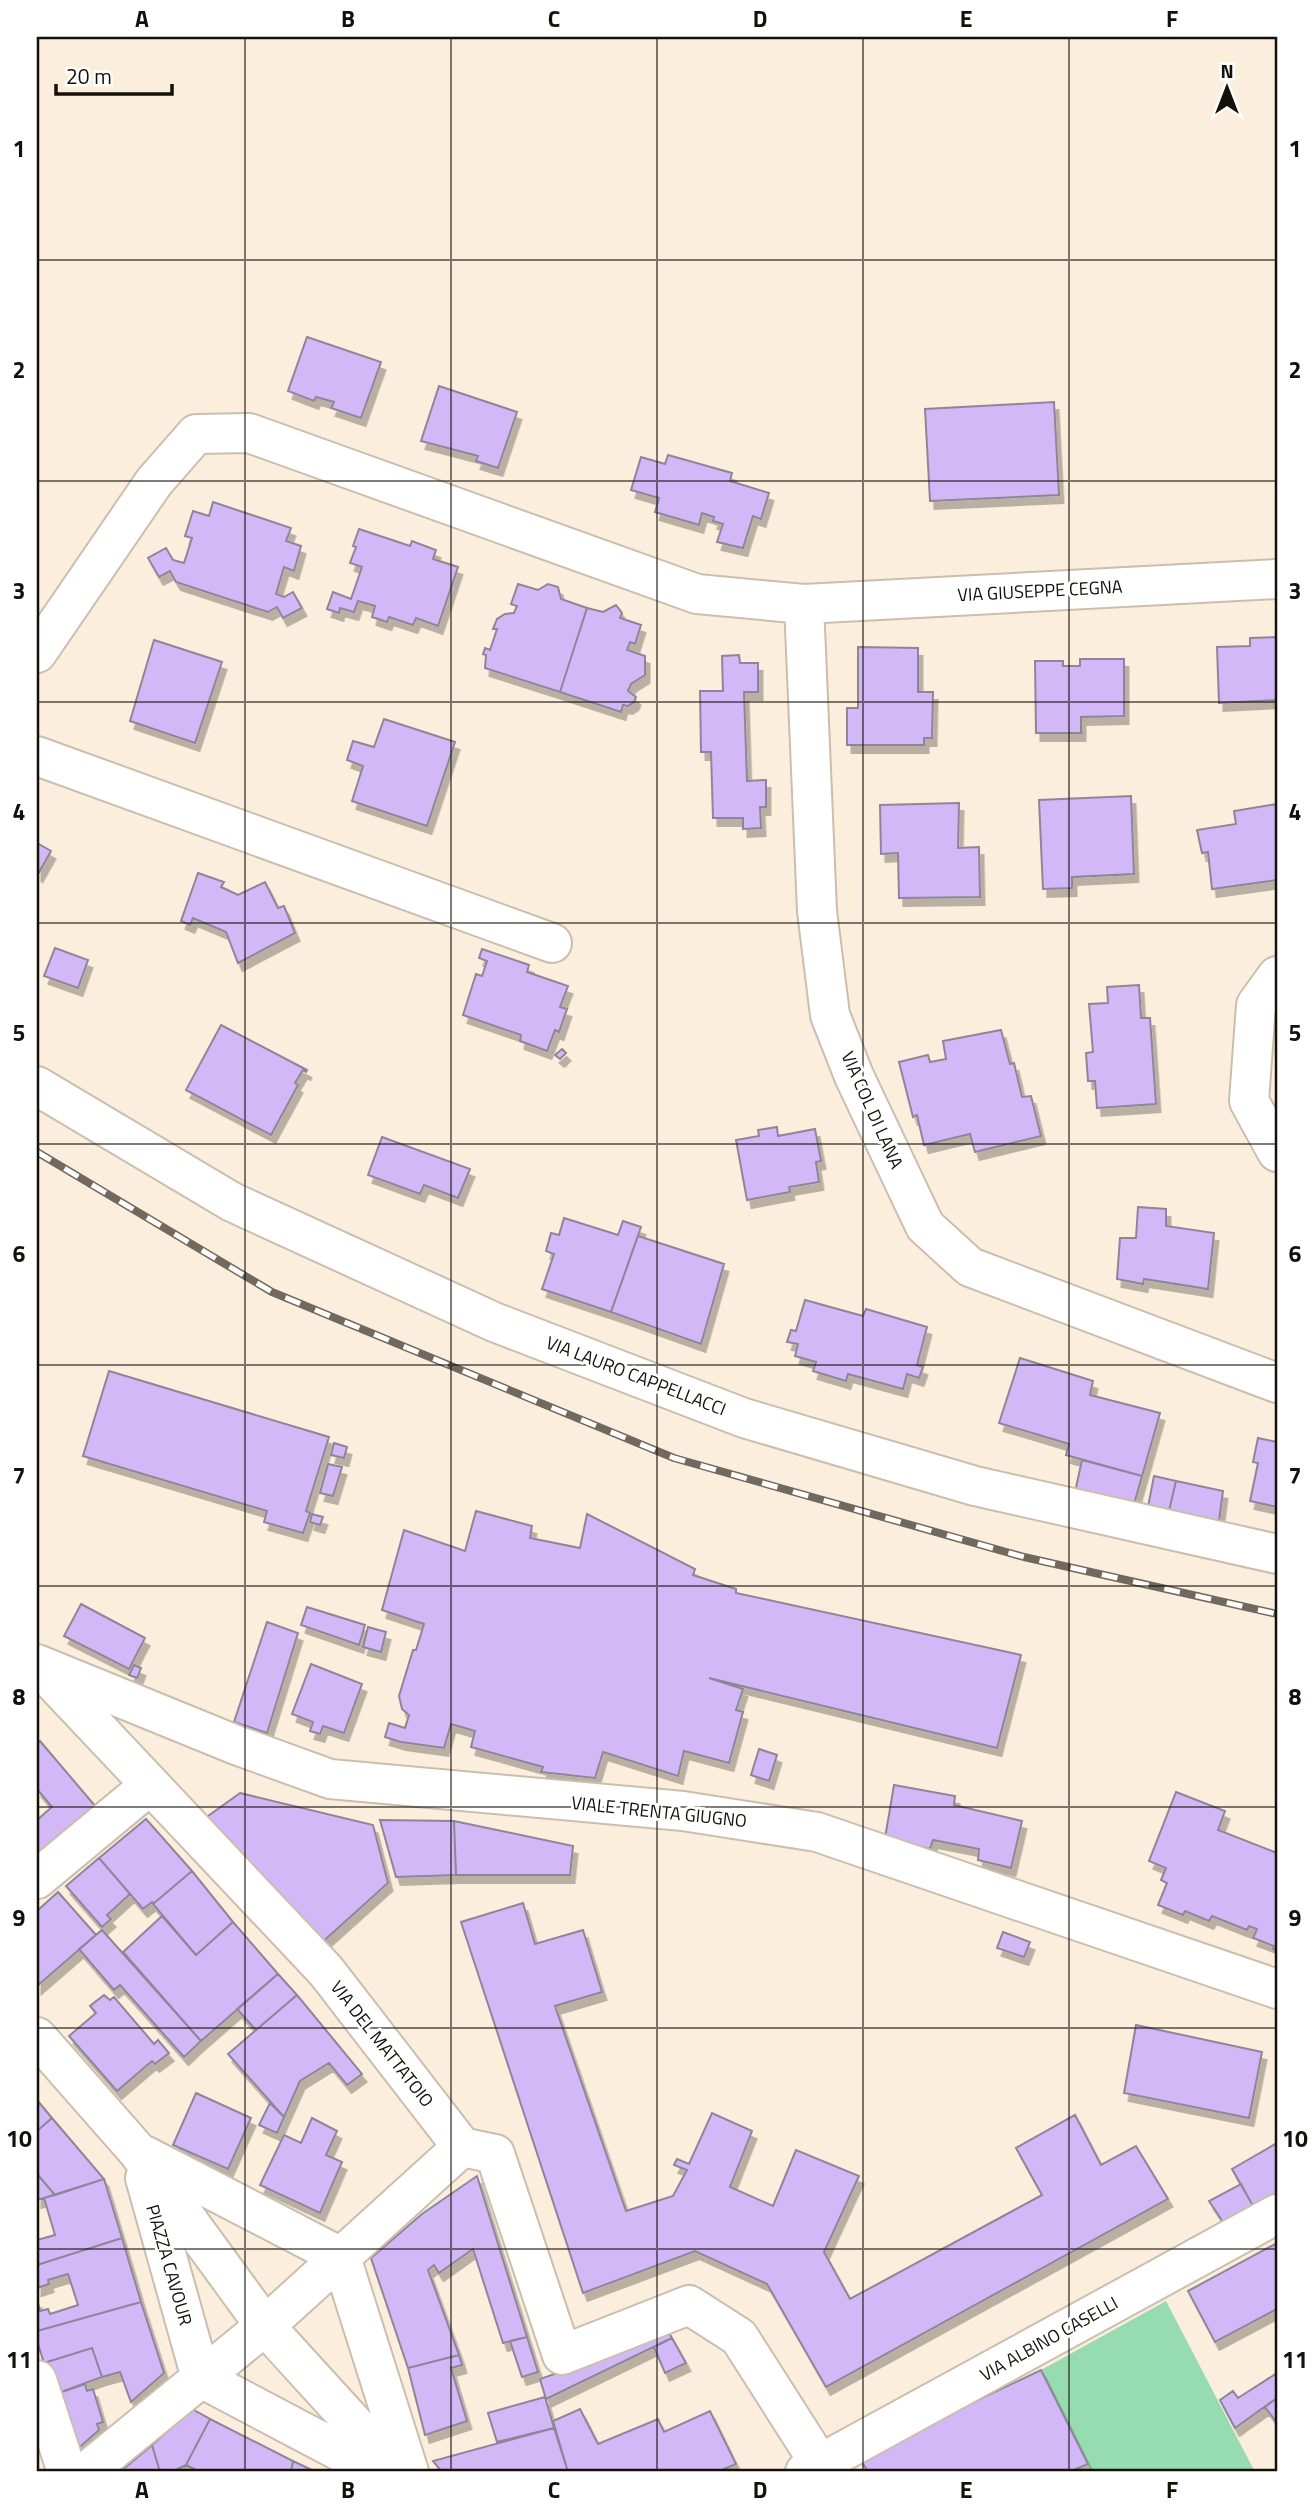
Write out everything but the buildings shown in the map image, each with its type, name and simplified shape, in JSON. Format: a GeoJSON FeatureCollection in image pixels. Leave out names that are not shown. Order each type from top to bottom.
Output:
{"type":"FeatureCollection","features":[{"type":"Feature","properties":{"kind":"street","name":"VIA GIUSEPPE CEGNA"},"geometry":{"type":"LineString","coordinates":[[37,653],[154,482],[196,434],[249,433],[697,594],[804,604],[1277,579]]}},
{"type":"Feature","properties":{"kind":"street","name":"VIA COL DI LANA"},"geometry":{"type":"LineString","coordinates":[[804,604],[817,911],[830,1014],[855,1076],[925,1226],[970,1267],[1277,1383]]}},
{"type":"Feature","properties":{"kind":"street"},"geometry":{"type":"LineString","coordinates":[[37,756],[552,943]]}},
{"type":"Feature","properties":{"kind":"street"},"geometry":{"type":"LineString","coordinates":[[1277,976],[1256,1005],[1249,1101],[1277,1152]]}},
{"type":"Feature","properties":{"kind":"street","name":"VIA LAURO CAPPELLACCI"},"geometry":{"type":"LineString","coordinates":[[37,1086],[232,1202],[494,1322],[732,1413],[975,1486],[1277,1554]]}},
{"type":"Feature","properties":{"kind":"street","name":"VIA DEL MATTATOIO"},"geometry":{"type":"LineString","coordinates":[[37,1665],[326,1971],[462,2147]]}},
{"type":"Feature","properties":{"kind":"street","name":"VIALE TRENTA GIUGNO"},"geometry":{"type":"LineString","coordinates":[[37,1665],[236,1745],[330,1779],[683,1811],[817,1832],[1277,1989]]}},
{"type":"Feature","properties":{"kind":"street"},"geometry":{"type":"LineString","coordinates":[[37,1879],[149,1786]]}},
{"type":"Feature","properties":{"kind":"street"},"geometry":{"type":"LineString","coordinates":[[37,2037],[138,2152],[341,2257],[409,2472]]}},
{"type":"Feature","properties":{"kind":"street"},"geometry":{"type":"LineString","coordinates":[[86,2472],[265,2326],[462,2147],[495,2154],[562,2355],[689,2305],[739,2337],[817,2470]]}},
{"type":"Feature","properties":{"kind":"street","name":"PIAZZA CAVOUR"},"geometry":{"type":"LineString","coordinates":[[138,2152],[265,2326],[398,2472]]}},
{"type":"Feature","properties":{"kind":"street","name":"PIAZZA CAVOUR"},"geometry":{"type":"LineString","coordinates":[[138,2152],[201,2378]]}},
{"type":"Feature","properties":{"kind":"street","name":"VIA ALBINO CASELLI"},"geometry":{"type":"LineString","coordinates":[[817,2470],[1277,2214]]}},
{"type":"Feature","properties":{"kind":"street"},"geometry":{"type":"LineString","coordinates":[[201,2378],[379,2472]]}},
{"type":"Feature","properties":{"kind":"street"},"geometry":{"type":"LineString","coordinates":[[37,2379],[67,2472]]}},
{"type":"Feature","properties":{"kind":"green space"},"geometry":{"type":"Polygon","coordinates":[[[1166,2301],[1255,2472],[1092,2472],[1041,2370],[1166,2301]]]}},
{"type":"Feature","properties":{"kind":"railway"},"geometry":{"type":"LineString","coordinates":[[37,1152],[272,1292],[674,1458],[1024,1557],[1277,1614]]}}]}
